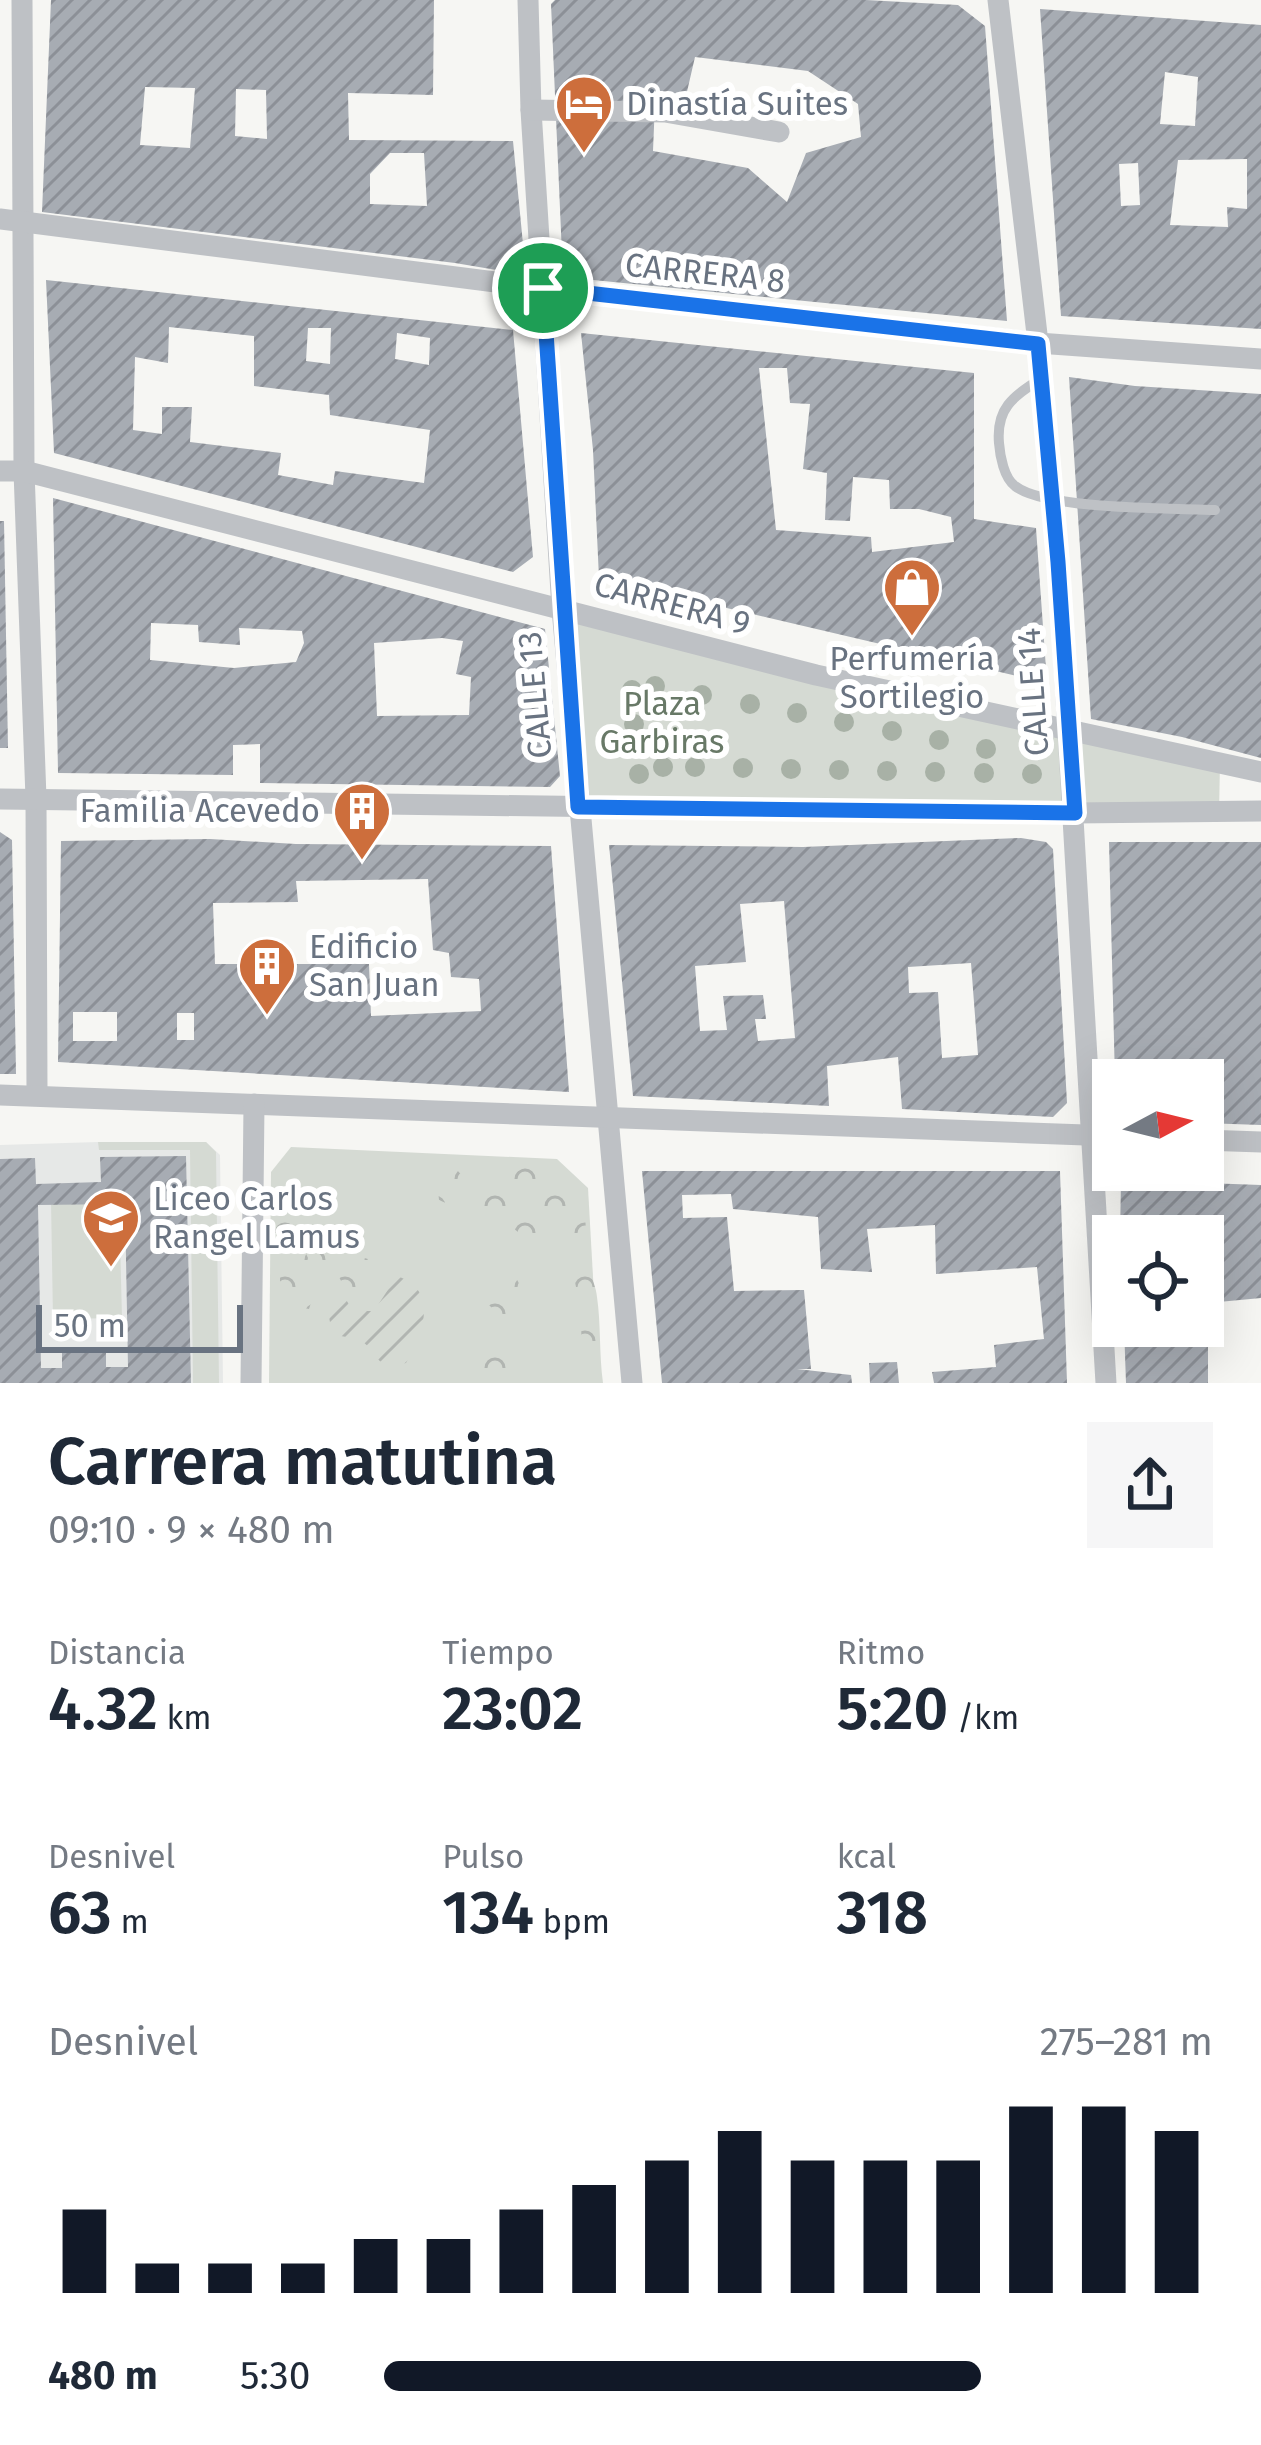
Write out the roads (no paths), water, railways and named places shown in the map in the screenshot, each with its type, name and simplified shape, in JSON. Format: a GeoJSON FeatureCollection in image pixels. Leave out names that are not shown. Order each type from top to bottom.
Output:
{"type":"FeatureCollection","features":[{"type":"Feature","properties":{"kind":"street"},"geometry":{"type":"LineString","coordinates":[[22,0],[24,471],[36,798],[37,1095]]}},
{"type":"Feature","properties":{"kind":"street","name":"CALLE 13"},"geometry":{"type":"LineString","coordinates":[[528,0],[562,609],[632,1383]]}},
{"type":"Feature","properties":{"kind":"street","name":"CALLE 14"},"geometry":{"type":"LineString","coordinates":[[998,0],[1038,344],[1096,1059]]}},
{"type":"Feature","properties":{"kind":"street"},"geometry":{"type":"LineString","coordinates":[[531,110],[665,112],[779,132]]}},
{"type":"Feature","properties":{"kind":"street","name":"CARRERA 8"},"geometry":{"type":"LineString","coordinates":[[0,219],[1038,344],[1261,358]]}},
{"type":"Feature","properties":{"kind":"street","name":"CARRERA 9"},"geometry":{"type":"LineString","coordinates":[[0,471],[24,471],[816,675],[1261,772]]}},
{"type":"Feature","properties":{"kind":"street"},"geometry":{"type":"LineString","coordinates":[[0,799],[1075,813],[1261,811]]}},
{"type":"Feature","properties":{"kind":"street"},"geometry":{"type":"LineString","coordinates":[[0,1095],[1092,1136]]}},
{"type":"Feature","properties":{"kind":"street"},"geometry":{"type":"LineString","coordinates":[[251,1383],[254,1104]]}},
{"type":"Feature","properties":{"kind":"street"},"geometry":{"type":"LineString","coordinates":[[1224,1141],[1261,1142]]}},
{"type":"Feature","properties":{"kind":"street","name":"CALLE 14"},"geometry":{"type":"LineString","coordinates":[[1104,1191],[1106,1383]]}},
{"type":"Feature","properties":{"kind":"lane"},"geometry":{"type":"LineString","coordinates":[[1040,379],[1000,412],[1003,464],[1016,488],[1052,499],[1215,510]]}},
{"type":"Feature","properties":{"kind":"place","name":"Dinastía Suites"},"geometry":{"type":"Point","coordinates":[584,155]}},
{"type":"Feature","properties":{"kind":"place","name":"Perfumería Sortilegio"},"geometry":{"type":"Point","coordinates":[912,638]}},
{"type":"Feature","properties":{"kind":"place","name":"Familia Acevedo"},"geometry":{"type":"Point","coordinates":[362,862]}},
{"type":"Feature","properties":{"kind":"place","name":"Edificio San Juan"},"geometry":{"type":"Point","coordinates":[267,1017]}},
{"type":"Feature","properties":{"kind":"place","name":"Liceo Carlos Rangel Lamus"},"geometry":{"type":"Point","coordinates":[111,1269]}},
{"type":"Feature","properties":{"kind":"park label","name":"Plaza Garbiras"},"geometry":{"type":"Point","coordinates":[662,723]}}]}
